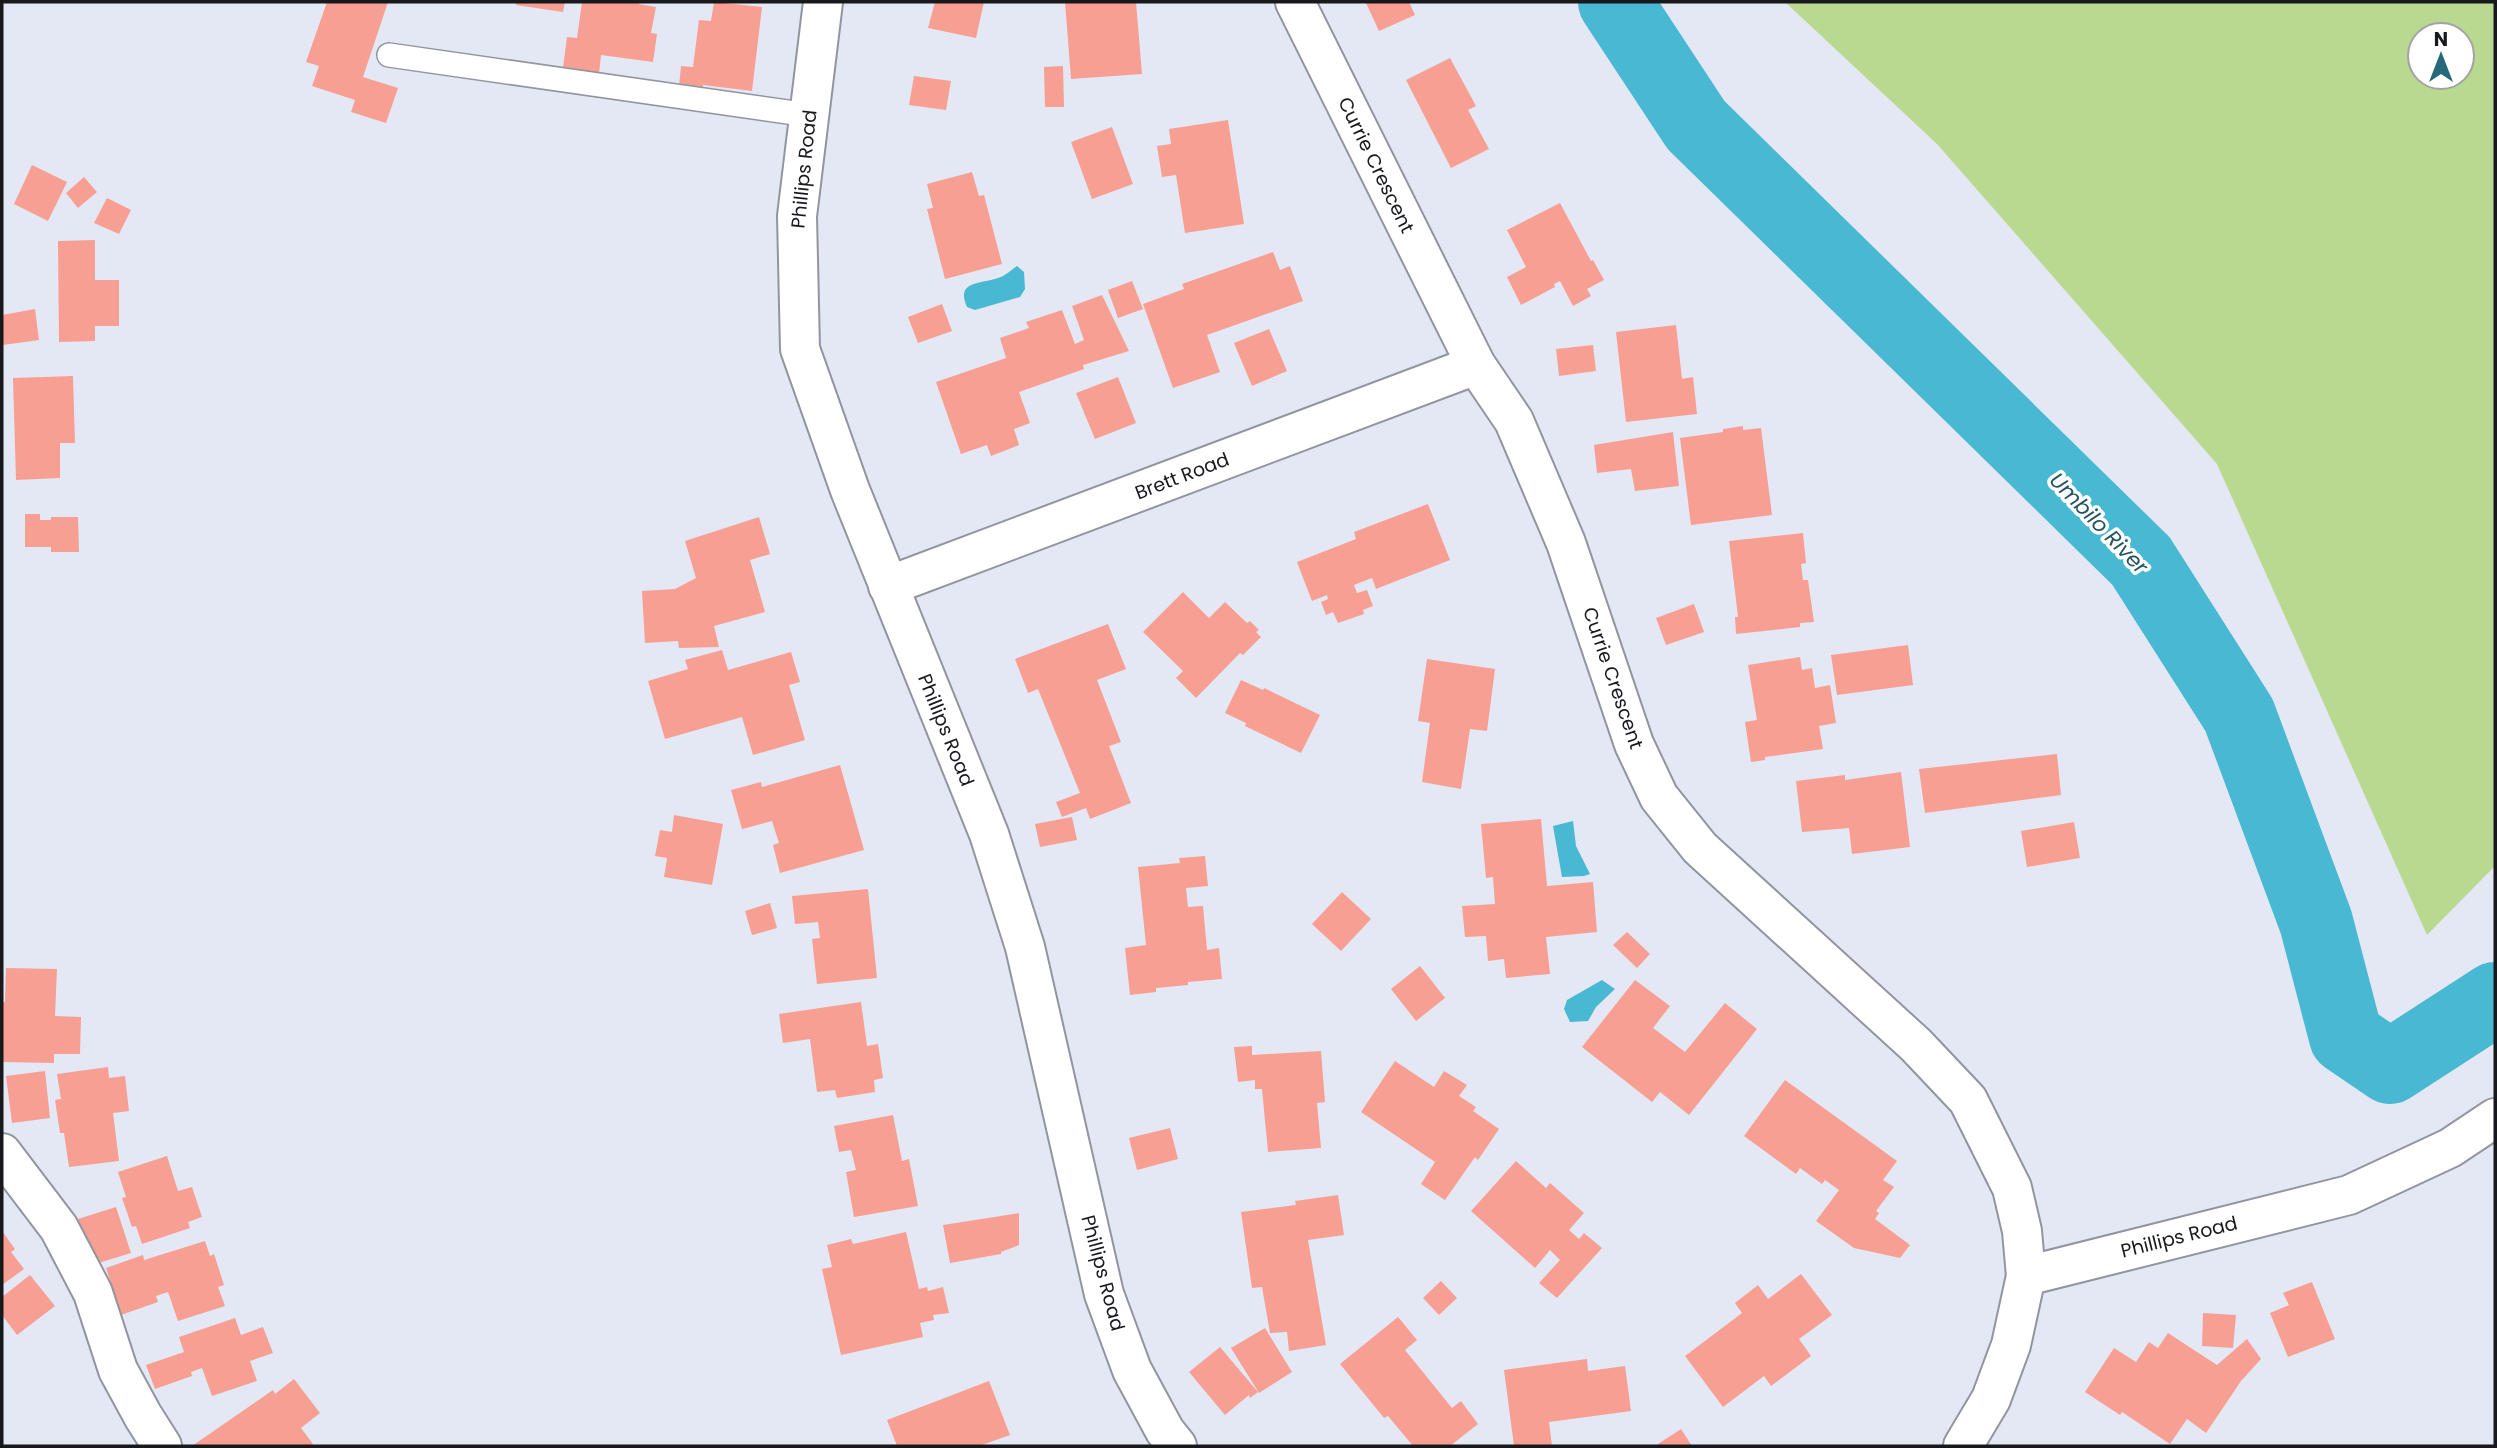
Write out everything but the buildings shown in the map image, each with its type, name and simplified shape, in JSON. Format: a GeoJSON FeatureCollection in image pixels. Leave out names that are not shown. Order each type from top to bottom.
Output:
{"type":"FeatureCollection","features":[{"type":"Feature","properties":{"kind":"street","name":"Phillips Road"},"geometry":{"type":"LineString","coordinates":[[823,2],[797,216],[800,349],[850,490],[989,835],[1025,947],[1104,1294],[1132,1370],[1165,1431],[1177,1446]]}},
{"type":"Feature","properties":{"kind":"street","name":"Currie Crescent"},"geometry":{"type":"LineString","coordinates":[[1295,2],[1475,365],[1514,421],[1566,543],[1634,744],[1659,797],[1700,848],[1916,1045],[1968,1100],[2012,1188],[2022,1231],[2025,1276]]}},
{"type":"Feature","properties":{"kind":"street","name":"Brett Road"},"geometry":{"type":"LineString","coordinates":[[888,586],[1475,365]]}},
{"type":"Feature","properties":{"kind":"street","name":"Phillips Road"},"geometry":{"type":"LineString","coordinates":[[2025,1276],[2348,1195],[2450,1148],[2495,1118]]}},
{"type":"Feature","properties":{"kind":"street"},"geometry":{"type":"LineString","coordinates":[[2,1153],[59,1228],[93,1293],[118,1370],[162,1446]]}},
{"type":"Feature","properties":{"kind":"street"},"geometry":{"type":"LineString","coordinates":[[1964,1446],[1995,1388],[2011,1345],[2025,1276]]}},
{"type":"Feature","properties":{"kind":"lane"},"geometry":{"type":"LineString","coordinates":[[389,55],[809,115]]}},
{"type":"Feature","properties":{"kind":"green space"},"geometry":{"type":"Polygon","coordinates":[[[1785,2],[2495,2],[2495,866],[2427,935],[2217,464],[1937,144],[1785,2]]]}},
{"type":"Feature","properties":{"kind":"water"},"geometry":{"type":"Polygon","coordinates":[[[1017,266],[1024,272],[1025,289],[1020,297],[975,310],[967,307],[964,298],[968,287],[1003,276],[1017,266]]]}},
{"type":"Feature","properties":{"kind":"water"},"geometry":{"type":"Polygon","coordinates":[[[1573,821],[1576,846],[1590,874],[1562,877],[1553,826],[1573,821]]]}},
{"type":"Feature","properties":{"kind":"water"},"geometry":{"type":"Polygon","coordinates":[[[1602,980],[1615,989],[1596,1007],[1588,1021],[1570,1022],[1564,1009],[1567,1000],[1602,980]]]}},
{"type":"Feature","properties":{"kind":"waterway","name":"Umbilo River"},"geometry":{"type":"LineString","coordinates":[[1615,2],[1696,125],[2141,561],[2239,715],[2316,922],[2346,1037],[2390,1067],[2495,999]]}}]}
